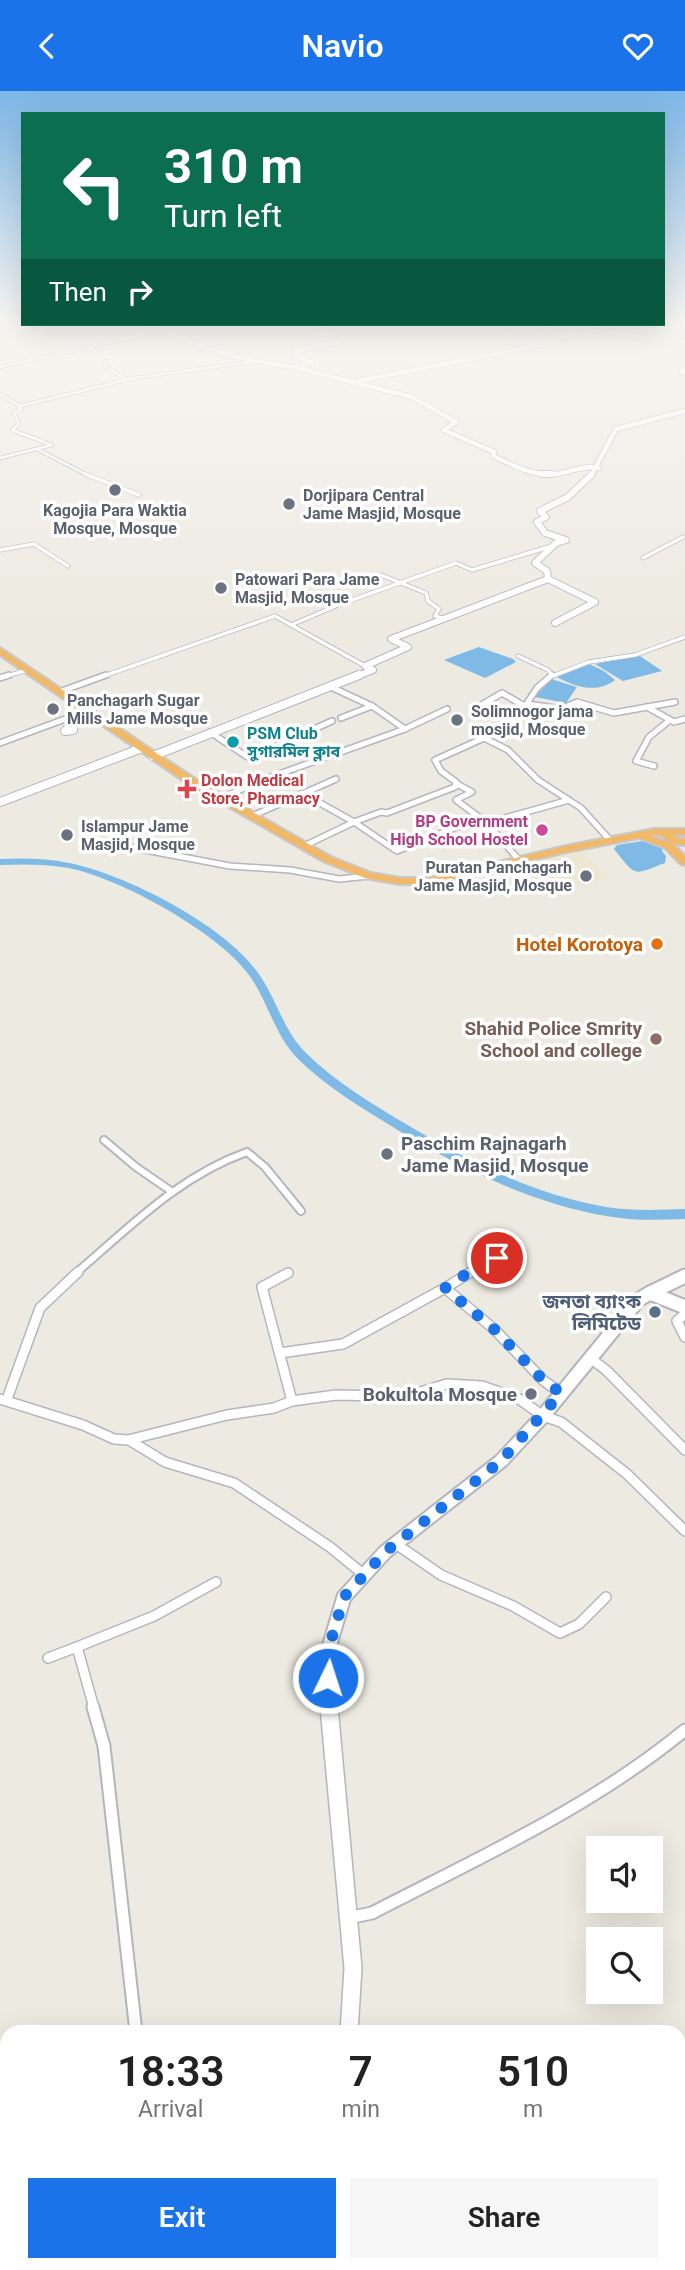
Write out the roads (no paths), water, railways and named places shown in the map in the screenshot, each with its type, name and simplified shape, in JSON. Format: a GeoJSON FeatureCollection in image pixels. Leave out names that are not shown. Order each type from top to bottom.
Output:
{"type":"FeatureCollection","features":[{"type":"Feature","properties":{"kind":"highway"},"geometry":{"type":"LineString","coordinates":[[0,651],[153,756],[221,798],[338,864],[369,876],[400,881],[431,881],[610,840],[678,836]]}},
{"type":"Feature","properties":{"kind":"highway"},"geometry":{"type":"LineString","coordinates":[[646,838],[669,846],[685,862]]}},
{"type":"Feature","properties":{"kind":"street"},"geometry":{"type":"LineString","coordinates":[[0,458],[52,445],[12,430],[19,425],[17,422]]}},
{"type":"Feature","properties":{"kind":"street"},"geometry":{"type":"LineString","coordinates":[[455,422],[444,430],[494,452],[493,456],[530,473],[553,475],[586,465],[599,468]]}},
{"type":"Feature","properties":{"kind":"street"},"geometry":{"type":"LineString","coordinates":[[290,625],[456,563],[472,570],[566,540],[545,533],[537,522],[547,517],[540,511],[561,503],[577,492],[599,468],[616,429],[644,422]]}},
{"type":"Feature","properties":{"kind":"street"},"geometry":{"type":"LineString","coordinates":[[37,449],[86,475],[139,495]]}},
{"type":"Feature","properties":{"kind":"street"},"geometry":{"type":"LineString","coordinates":[[643,558],[674,541],[684,540]]}},
{"type":"Feature","properties":{"kind":"street"},"geometry":{"type":"LineString","coordinates":[[0,550],[34,544],[68,566]]}},
{"type":"Feature","properties":{"kind":"street"},"geometry":{"type":"LineString","coordinates":[[548,579],[547,571],[536,563],[552,546]]}},
{"type":"Feature","properties":{"kind":"street"},"geometry":{"type":"LineString","coordinates":[[382,575],[426,593],[428,601],[439,609],[435,616],[447,619],[548,579],[595,602],[555,623]]}},
{"type":"Feature","properties":{"kind":"street"},"geometry":{"type":"LineString","coordinates":[[59,692],[275,616],[364,669]]}},
{"type":"Feature","properties":{"kind":"street"},"geometry":{"type":"LineString","coordinates":[[153,756],[331,687],[408,647],[391,639],[441,618]]}},
{"type":"Feature","properties":{"kind":"street"},"geometry":{"type":"LineString","coordinates":[[519,860],[487,823],[456,800],[472,792],[441,771],[435,760],[511,724],[537,688],[552,675],[589,662],[635,655],[685,637]]}},
{"type":"Feature","properties":{"kind":"street"},"geometry":{"type":"LineString","coordinates":[[518,656],[548,670],[552,675]]}},
{"type":"Feature","properties":{"kind":"street"},"geometry":{"type":"LineString","coordinates":[[0,678],[28,670]]}},
{"type":"Feature","properties":{"kind":"street"},"geometry":{"type":"LineString","coordinates":[[331,687],[372,706],[405,729]]}},
{"type":"Feature","properties":{"kind":"street"},"geometry":{"type":"LineString","coordinates":[[478,707],[502,693],[526,706],[561,709],[577,702],[614,713],[675,702]]}},
{"type":"Feature","properties":{"kind":"street"},"geometry":{"type":"LineString","coordinates":[[341,718],[372,706]]}},
{"type":"Feature","properties":{"kind":"street"},"geometry":{"type":"LineString","coordinates":[[647,708],[676,722],[685,719]]}},
{"type":"Feature","properties":{"kind":"street"},"geometry":{"type":"LineString","coordinates":[[221,798],[268,778],[405,729],[447,709]]}},
{"type":"Feature","properties":{"kind":"street"},"geometry":{"type":"LineString","coordinates":[[0,743],[87,711]]}},
{"type":"Feature","properties":{"kind":"street"},"geometry":{"type":"LineString","coordinates":[[654,767],[636,761],[640,750],[656,727],[670,720]]}},
{"type":"Feature","properties":{"kind":"street"},"geometry":{"type":"LineString","coordinates":[[210,732],[249,758],[332,721]]}},
{"type":"Feature","properties":{"kind":"street"},"geometry":{"type":"LineString","coordinates":[[58,722],[67,729]]}},
{"type":"Feature","properties":{"kind":"street"},"geometry":{"type":"LineString","coordinates":[[484,738],[509,750],[538,781],[585,811],[610,840]]}},
{"type":"Feature","properties":{"kind":"street"},"geometry":{"type":"LineString","coordinates":[[0,802],[142,748]]}},
{"type":"Feature","properties":{"kind":"street"},"geometry":{"type":"LineString","coordinates":[[252,816],[336,779]]}},
{"type":"Feature","properties":{"kind":"street"},"geometry":{"type":"LineString","coordinates":[[304,846],[354,822],[447,791],[457,784]]}},
{"type":"Feature","properties":{"kind":"street"},"geometry":{"type":"LineString","coordinates":[[302,793],[354,822],[397,851],[464,824],[487,823],[569,800]]}},
{"type":"Feature","properties":{"kind":"street"},"geometry":{"type":"LineString","coordinates":[[124,846],[230,866],[290,870],[339,879],[369,876]]}},
{"type":"Feature","properties":{"kind":"street"},"geometry":{"type":"LineString","coordinates":[[104,1140],[136,1167],[171,1191]]}},
{"type":"Feature","properties":{"kind":"street"},"geometry":{"type":"LineString","coordinates":[[300,1211],[265,1167],[247,1152],[222,1161],[171,1191],[40,1308],[3,1399],[83,1425],[114,1439],[128,1440],[227,1415],[274,1408],[292,1401],[346,1395],[417,1393],[447,1384],[482,1386],[519,1399],[543,1416],[561,1422],[627,1475],[685,1531]]}},
{"type":"Feature","properties":{"kind":"street"},"geometry":{"type":"LineString","coordinates":[[280,1353],[343,1345],[445,1288],[490,1259],[497,1258],[516,1275]]}},
{"type":"Feature","properties":{"kind":"street"},"geometry":{"type":"LineString","coordinates":[[288,1273],[262,1287],[292,1401]]}},
{"type":"Feature","properties":{"kind":"street"},"geometry":{"type":"LineString","coordinates":[[349,2025],[353,1969],[330,1726],[327,1654],[344,1597],[363,1574],[396,1543],[501,1461],[543,1416],[638,1300],[685,1276]]}},
{"type":"Feature","properties":{"kind":"street"},"geometry":{"type":"LineString","coordinates":[[445,1288],[494,1329],[544,1381],[561,1393]]}},
{"type":"Feature","properties":{"kind":"street"},"geometry":{"type":"LineString","coordinates":[[650,1293],[685,1307]]}},
{"type":"Feature","properties":{"kind":"street"},"geometry":{"type":"LineString","coordinates":[[685,1314],[677,1321],[685,1337]]}},
{"type":"Feature","properties":{"kind":"street"},"geometry":{"type":"LineString","coordinates":[[589,1358],[606,1370],[685,1450]]}},
{"type":"Feature","properties":{"kind":"street"},"geometry":{"type":"LineString","coordinates":[[128,1440],[164,1462],[233,1483],[330,1546],[363,1574]]}},
{"type":"Feature","properties":{"kind":"street"},"geometry":{"type":"LineString","coordinates":[[396,1543],[441,1575],[513,1606],[560,1633],[582,1621],[606,1597]]}},
{"type":"Feature","properties":{"kind":"street"},"geometry":{"type":"LineString","coordinates":[[48,1658],[154,1616],[216,1582]]}},
{"type":"Feature","properties":{"kind":"street"},"geometry":{"type":"LineString","coordinates":[[77,1647],[104,1746],[135,2025]]}},
{"type":"Feature","properties":{"kind":"street"},"geometry":{"type":"LineString","coordinates":[[348,1918],[372,1913],[536,1829],[618,1781],[663,1750],[685,1730]]}},
{"type":"Feature","properties":{"kind":"water"},"geometry":{"type":"Polygon","coordinates":[[[479,647],[516,662],[485,678],[444,660],[479,647]]]}},
{"type":"Feature","properties":{"kind":"water"},"geometry":{"type":"Polygon","coordinates":[[[640,656],[662,671],[623,681],[595,664],[640,656]]]}},
{"type":"Feature","properties":{"kind":"water"},"geometry":{"type":"Polygon","coordinates":[[[589,664],[615,680],[593,688],[571,684],[557,677],[589,664]]]}},
{"type":"Feature","properties":{"kind":"water"},"geometry":{"type":"Polygon","coordinates":[[[551,679],[577,687],[566,703],[535,697],[551,679]]]}},
{"type":"Feature","properties":{"kind":"water"},"geometry":{"type":"Polygon","coordinates":[[[649,840],[664,844],[662,851],[666,856],[665,863],[641,871],[627,865],[614,849],[617,845],[649,840]]]}},
{"type":"Feature","properties":{"kind":"waterway"},"geometry":{"type":"LineString","coordinates":[[0,862],[60,864],[99,874],[148,896],[199,926],[241,958],[260,984],[287,1038],[312,1065],[368,1106],[459,1160],[532,1192],[569,1204],[646,1216],[685,1214]]}},
{"type":"Feature","properties":{"kind":"place","name":"Kagojia Para Waktia Mosque, Mosque"},"geometry":{"type":"Point","coordinates":[115,490]}},
{"type":"Feature","properties":{"kind":"place","name":"Dorjipara Central Jame Masjid, Mosque"},"geometry":{"type":"Point","coordinates":[289,504]}},
{"type":"Feature","properties":{"kind":"place","name":"Patowari Para Jame Masjid, Mosque"},"geometry":{"type":"Point","coordinates":[221,588]}},
{"type":"Feature","properties":{"kind":"place","name":"Panchagarh Sugar Mills Jame Mosque"},"geometry":{"type":"Point","coordinates":[53,709]}},
{"type":"Feature","properties":{"kind":"place","name":"Solimnogor jama mosjid, Mosque"},"geometry":{"type":"Point","coordinates":[457,720]}},
{"type":"Feature","properties":{"kind":"place","name":"PSM Club সুগারমিল ক্লাব"},"geometry":{"type":"Point","coordinates":[233,742]}},
{"type":"Feature","properties":{"kind":"place","name":"Dolon Medical Store, Pharmacy"},"geometry":{"type":"Point","coordinates":[187,789]}},
{"type":"Feature","properties":{"kind":"place","name":"BP Government High School Hostel"},"geometry":{"type":"Point","coordinates":[542,830]}},
{"type":"Feature","properties":{"kind":"place","name":"Islampur Jame Masjid, Mosque"},"geometry":{"type":"Point","coordinates":[67,835]}},
{"type":"Feature","properties":{"kind":"place","name":"Puratan Panchagarh Jame Masjid, Mosque"},"geometry":{"type":"Point","coordinates":[586,876]}},
{"type":"Feature","properties":{"kind":"place","name":"Hotel Korotoya"},"geometry":{"type":"Point","coordinates":[657,944]}},
{"type":"Feature","properties":{"kind":"place","name":"Shahid Police Smrity School and college"},"geometry":{"type":"Point","coordinates":[656,1039]}},
{"type":"Feature","properties":{"kind":"place","name":"Paschim Rajnagarh Jame Masjid, Mosque"},"geometry":{"type":"Point","coordinates":[387,1154]}},
{"type":"Feature","properties":{"kind":"place","name":"জনতা ব্যাংক লিমিটেড"},"geometry":{"type":"Point","coordinates":[655,1312]}},
{"type":"Feature","properties":{"kind":"place","name":"Bokultola Mosque"},"geometry":{"type":"Point","coordinates":[531,1394]}}]}
